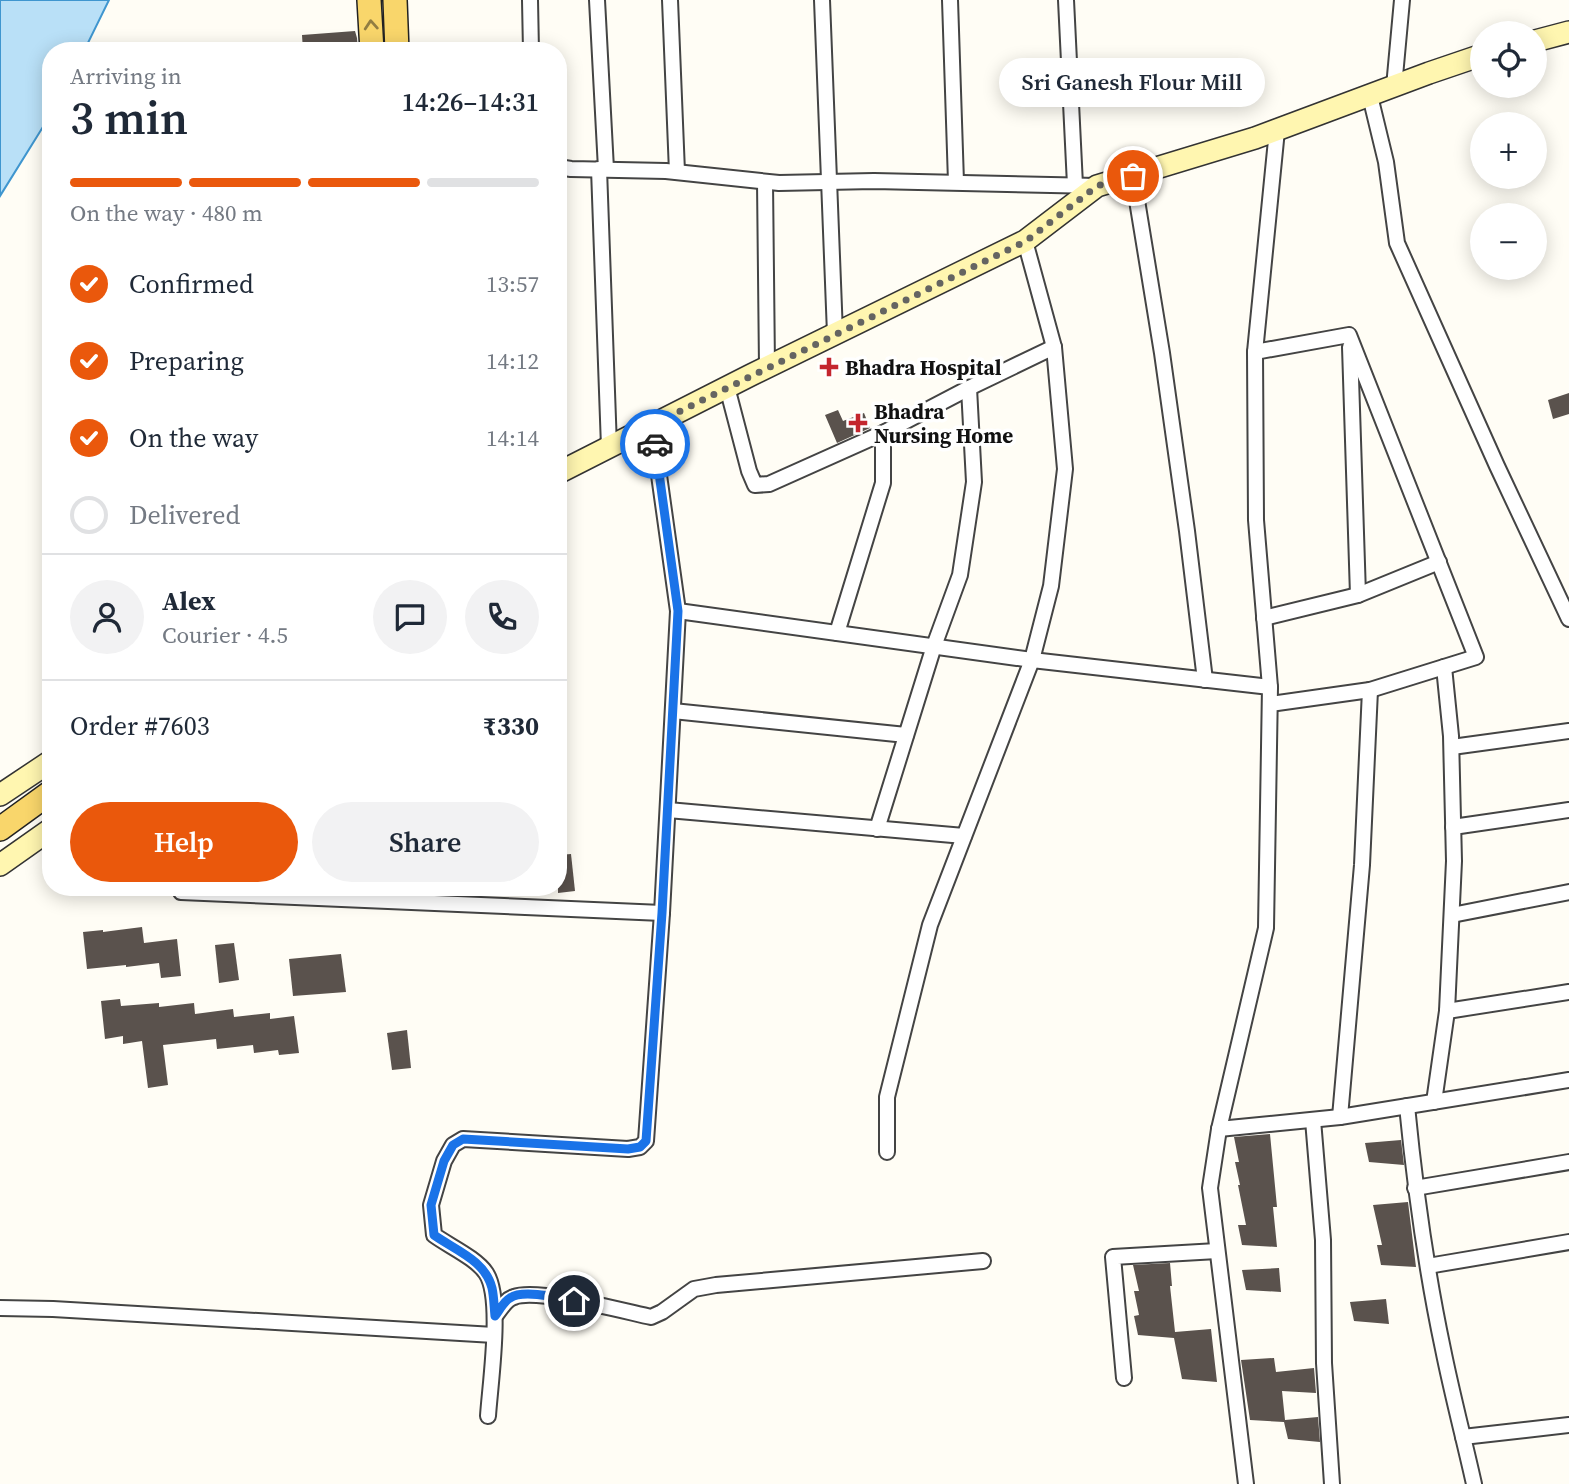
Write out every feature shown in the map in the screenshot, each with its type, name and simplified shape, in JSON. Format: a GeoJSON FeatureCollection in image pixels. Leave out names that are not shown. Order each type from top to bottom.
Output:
{"type":"FeatureCollection","features":[{"type":"Feature","properties":{"kind":"main road"},"geometry":{"type":"LineString","coordinates":[[369,0],[371,42]]}},
{"type":"Feature","properties":{"kind":"main road"},"geometry":{"type":"LineString","coordinates":[[395,0],[397,42]]}},
{"type":"Feature","properties":{"kind":"main road"},"geometry":{"type":"LineString","coordinates":[[0,829],[42,799]]}},
{"type":"Feature","properties":{"kind":"street"},"geometry":{"type":"LineString","coordinates":[[530,0],[531,42]]}},
{"type":"Feature","properties":{"kind":"street"},"geometry":{"type":"LineString","coordinates":[[597,0],[609,447]]}},
{"type":"Feature","properties":{"kind":"street"},"geometry":{"type":"LineString","coordinates":[[670,0],[677,172]]}},
{"type":"Feature","properties":{"kind":"street"},"geometry":{"type":"LineString","coordinates":[[822,0],[835,334]]}},
{"type":"Feature","properties":{"kind":"street"},"geometry":{"type":"LineString","coordinates":[[950,0],[956,182]]}},
{"type":"Feature","properties":{"kind":"street"},"geometry":{"type":"LineString","coordinates":[[1066,0],[1075,185]]}},
{"type":"Feature","properties":{"kind":"street"},"geometry":{"type":"LineString","coordinates":[[1394,87],[1402,0]]}},
{"type":"Feature","properties":{"kind":"street"},"geometry":{"type":"LineString","coordinates":[[1547,38],[1569,32]]}},
{"type":"Feature","properties":{"kind":"street"},"geometry":{"type":"LineString","coordinates":[[567,167],[677,172],[779,183],[956,182],[1097,186],[1277,130],[1470,59]]}},
{"type":"Feature","properties":{"kind":"street"},"geometry":{"type":"LineString","coordinates":[[1370,96],[1387,162],[1397,243],[1569,619]]}},
{"type":"Feature","properties":{"kind":"street"},"geometry":{"type":"LineString","coordinates":[[1246,1484],[1210,1188],[1219,1129],[1265,928],[1270,687],[1256,520],[1255,352],[1277,130]]}},
{"type":"Feature","properties":{"kind":"street"},"geometry":{"type":"LineString","coordinates":[[1133,176],[1162,353],[1205,680]]}},
{"type":"Feature","properties":{"kind":"street"},"geometry":{"type":"LineString","coordinates":[[765,182],[767,367]]}},
{"type":"Feature","properties":{"kind":"street"},"geometry":{"type":"LineString","coordinates":[[567,468],[1026,241],[1097,186]]}},
{"type":"Feature","properties":{"kind":"street"},"geometry":{"type":"LineString","coordinates":[[887,1152],[887,1097],[930,925],[1032,660],[1051,586],[1065,469],[1054,347],[1026,241]]}},
{"type":"Feature","properties":{"kind":"street"},"geometry":{"type":"LineString","coordinates":[[1255,352],[1349,335]]}},
{"type":"Feature","properties":{"kind":"street"},"geometry":{"type":"LineString","coordinates":[[1270,704],[1370,691],[1476,657],[1349,335]]}},
{"type":"Feature","properties":{"kind":"street"},"geometry":{"type":"LineString","coordinates":[[1349,335],[1358,595]]}},
{"type":"Feature","properties":{"kind":"street"},"geometry":{"type":"LineString","coordinates":[[727,387],[755,485],[769,484],[883,433],[1054,347]]}},
{"type":"Feature","properties":{"kind":"street"},"geometry":{"type":"LineString","coordinates":[[877,829],[934,646],[960,575],[975,482],[968,388]]}},
{"type":"Feature","properties":{"kind":"street"},"geometry":{"type":"LineString","coordinates":[[488,1416],[495,1316],[492,1289],[487,1274],[477,1262],[434,1235],[431,1205],[444,1161],[453,1145],[463,1139],[628,1149],[640,1147],[646,1141],[662,913],[678,611],[652,425]]}},
{"type":"Feature","properties":{"kind":"street"},"geometry":{"type":"LineString","coordinates":[[837,633],[883,483],[883,433]]}},
{"type":"Feature","properties":{"kind":"street"},"geometry":{"type":"LineString","coordinates":[[1264,618],[1358,595],[1439,562]]}},
{"type":"Feature","properties":{"kind":"street"},"geometry":{"type":"LineString","coordinates":[[678,611],[1032,660],[1270,687]]}},
{"type":"Feature","properties":{"kind":"street"},"geometry":{"type":"LineString","coordinates":[[1434,1102],[1447,1011],[1452,915],[1452,747],[1444,667]]}},
{"type":"Feature","properties":{"kind":"street"},"geometry":{"type":"LineString","coordinates":[[1340,1117],[1362,865],[1370,691]]}},
{"type":"Feature","properties":{"kind":"street"},"geometry":{"type":"LineString","coordinates":[[673,711],[906,735]]}},
{"type":"Feature","properties":{"kind":"street"},"geometry":{"type":"LineString","coordinates":[[1452,747],[1569,731]]}},
{"type":"Feature","properties":{"kind":"street"},"geometry":{"type":"LineString","coordinates":[[0,795],[42,767]]}},
{"type":"Feature","properties":{"kind":"street"},"geometry":{"type":"LineString","coordinates":[[668,810],[964,836]]}},
{"type":"Feature","properties":{"kind":"street"},"geometry":{"type":"LineString","coordinates":[[1453,827],[1569,810]]}},
{"type":"Feature","properties":{"kind":"street"},"geometry":{"type":"LineString","coordinates":[[0,865],[42,835]]}},
{"type":"Feature","properties":{"kind":"street"},"geometry":{"type":"LineString","coordinates":[[1452,915],[1569,892]]}},
{"type":"Feature","properties":{"kind":"street"},"geometry":{"type":"LineString","coordinates":[[273,896],[662,913]]}},
{"type":"Feature","properties":{"kind":"street"},"geometry":{"type":"LineString","coordinates":[[1447,1011],[1569,992]]}},
{"type":"Feature","properties":{"kind":"street"},"geometry":{"type":"LineString","coordinates":[[1219,1129],[1340,1117],[1569,1080]]}},
{"type":"Feature","properties":{"kind":"street"},"geometry":{"type":"LineString","coordinates":[[1406,1106],[1415,1188],[1428,1266],[1443,1348],[1474,1484]]}},
{"type":"Feature","properties":{"kind":"street"},"geometry":{"type":"LineString","coordinates":[[1313,1120],[1323,1240],[1324,1363],[1332,1484]]}},
{"type":"Feature","properties":{"kind":"street"},"geometry":{"type":"LineString","coordinates":[[1415,1188],[1569,1162]]}},
{"type":"Feature","properties":{"kind":"street"},"geometry":{"type":"LineString","coordinates":[[1428,1266],[1569,1242]]}},
{"type":"Feature","properties":{"kind":"street"},"geometry":{"type":"LineString","coordinates":[[1124,1378],[1113,1257],[1217,1251]]}},
{"type":"Feature","properties":{"kind":"street"},"geometry":{"type":"LineString","coordinates":[[495,1316],[510,1298],[523,1294],[549,1296],[651,1317],[694,1290],[716,1285],[983,1261]]}},
{"type":"Feature","properties":{"kind":"street"},"geometry":{"type":"LineString","coordinates":[[0,1308],[494,1335]]}},
{"type":"Feature","properties":{"kind":"street"},"geometry":{"type":"LineString","coordinates":[[1463,1437],[1569,1425]]}},
{"type":"Feature","properties":{"kind":"water"},"geometry":{"type":"Polygon","coordinates":[[[0,0],[109,0],[88,42],[42,42],[42,128],[0,196],[0,0]]]}},
{"type":"Feature","properties":{"kind":"building"},"geometry":{"type":"Polygon","coordinates":[[[355,31],[357,42],[302,42],[302,35],[355,31]]]}},
{"type":"Feature","properties":{"kind":"building"},"geometry":{"type":"Polygon","coordinates":[[[1569,393],[1569,414],[1553,419],[1548,400],[1569,393]]]}},
{"type":"Feature","properties":{"kind":"building"},"geometry":{"type":"Polygon","coordinates":[[[838,410],[843,421],[864,413],[870,428],[837,443],[825,415],[838,410]]]}},
{"type":"Feature","properties":{"kind":"building"},"geometry":{"type":"Polygon","coordinates":[[[567,854],[571,854],[575,891],[567,892],[567,854]]]}},
{"type":"Feature","properties":{"kind":"building"},"geometry":{"type":"Polygon","coordinates":[[[142,927],[144,943],[177,939],[181,976],[161,978],[159,963],[87,969],[83,932],[142,927]]]}},
{"type":"Feature","properties":{"kind":"building"},"geometry":{"type":"Polygon","coordinates":[[[234,943],[239,980],[219,983],[215,945],[234,943]]]}},
{"type":"Feature","properties":{"kind":"building"},"geometry":{"type":"Polygon","coordinates":[[[341,954],[346,992],[293,996],[289,959],[341,954]]]}},
{"type":"Feature","properties":{"kind":"building"},"geometry":{"type":"Polygon","coordinates":[[[120,999],[121,1006],[159,1003],[159,1007],[194,1003],[195,1014],[233,1009],[234,1017],[270,1013],[270,1019],[294,1016],[299,1053],[279,1055],[278,1050],[254,1053],[253,1045],[217,1049],[216,1039],[163,1045],[168,1085],[148,1088],[142,1041],[123,1044],[123,1036],[105,1039],[101,1001],[120,999]]]}},
{"type":"Feature","properties":{"kind":"building"},"geometry":{"type":"Polygon","coordinates":[[[407,1030],[411,1068],[392,1070],[387,1033],[407,1030]]]}},
{"type":"Feature","properties":{"kind":"building"},"geometry":{"type":"Polygon","coordinates":[[[1270,1134],[1277,1207],[1273,1207],[1277,1247],[1242,1245],[1238,1225],[1246,1225],[1238,1185],[1235,1162],[1239,1162],[1234,1137],[1270,1134]]]}},
{"type":"Feature","properties":{"kind":"building"},"geometry":{"type":"Polygon","coordinates":[[[1401,1140],[1404,1165],[1369,1162],[1365,1143],[1401,1140]]]}},
{"type":"Feature","properties":{"kind":"building"},"geometry":{"type":"Polygon","coordinates":[[[1408,1202],[1416,1267],[1381,1265],[1377,1245],[1382,1245],[1373,1205],[1408,1202]]]}},
{"type":"Feature","properties":{"kind":"building"},"geometry":{"type":"Polygon","coordinates":[[[1170,1263],[1175,1332],[1211,1329],[1217,1382],[1182,1379],[1174,1338],[1138,1335],[1134,1316],[1139,1315],[1134,1291],[1139,1291],[1133,1265],[1170,1263]]]}},
{"type":"Feature","properties":{"kind":"building"},"geometry":{"type":"Polygon","coordinates":[[[1279,1268],[1281,1292],[1246,1290],[1242,1270],[1279,1268]]]}},
{"type":"Feature","properties":{"kind":"building"},"geometry":{"type":"Polygon","coordinates":[[[1386,1299],[1389,1324],[1354,1321],[1350,1302],[1386,1299]]]}},
{"type":"Feature","properties":{"kind":"building"},"geometry":{"type":"Polygon","coordinates":[[[1274,1358],[1276,1372],[1314,1368],[1316,1393],[1282,1391],[1285,1420],[1318,1417],[1320,1442],[1288,1439],[1284,1422],[1250,1420],[1241,1360],[1274,1358]]]}},
{"type":"Feature","properties":{"kind":"way so far"},"geometry":{"type":"LineString","coordinates":[[655,444],[652,425],[1026,241],[1097,186],[1133,176]]}},
{"type":"Feature","properties":{"kind":"place","name":"Sri Ganesh Flour Mill"},"geometry":{"type":"Point","coordinates":[1133,176]}},
{"type":"Feature","properties":{"kind":"place","name":"Bhadra Hospital"},"geometry":{"type":"Point","coordinates":[829,367]}},
{"type":"Feature","properties":{"kind":"place","name":"Bhadra Nursing Home"},"geometry":{"type":"Point","coordinates":[858,423]}},
{"type":"Feature","properties":{"kind":"route"},"geometry":{"type":"LineString","coordinates":[[574,1301],[523,1294],[510,1298],[495,1316],[492,1289],[487,1274],[477,1262],[434,1235],[431,1205],[444,1161],[453,1145],[463,1139],[628,1149],[640,1147],[646,1141],[662,913],[678,611],[655,444]]}}]}
